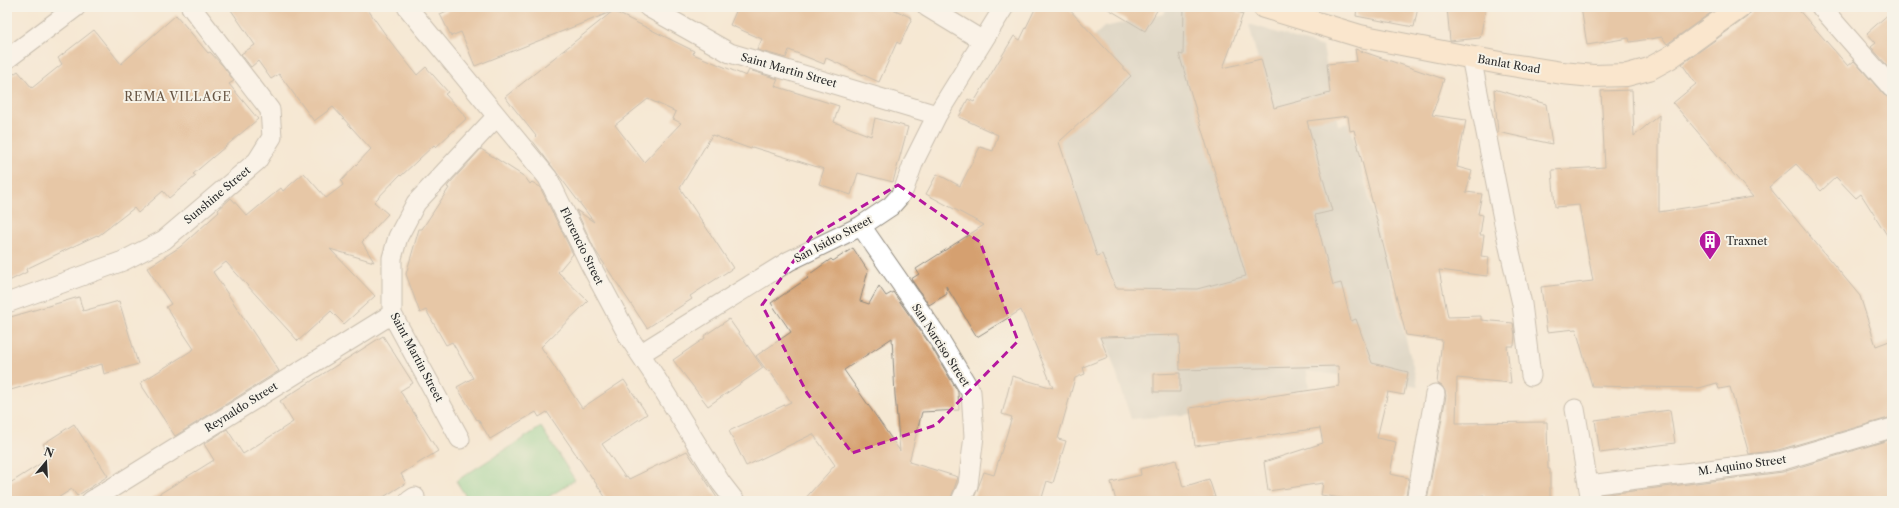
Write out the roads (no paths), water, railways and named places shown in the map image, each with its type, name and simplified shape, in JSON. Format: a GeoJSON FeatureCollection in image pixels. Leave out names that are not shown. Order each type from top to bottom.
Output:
{"type":"FeatureCollection","features":[{"type":"Feature","properties":{"kind":"street"},"geometry":{"type":"LineString","coordinates":[[7,59],[76,7]]}},
{"type":"Feature","properties":{"kind":"street","name":"Sunshine Street"},"geometry":{"type":"LineString","coordinates":[[7,303],[123,261],[164,240],[257,161],[261,155],[272,137],[270,110],[191,7]]}},
{"type":"Feature","properties":{"kind":"street","name":"Florencio Street"},"geometry":{"type":"LineString","coordinates":[[407,7],[548,178],[590,264],[630,339],[721,483],[735,501]]}},
{"type":"Feature","properties":{"kind":"street","name":"Saint Martin Street"},"geometry":{"type":"LineString","coordinates":[[648,7],[730,53],[937,114]]}},
{"type":"Feature","properties":{"kind":"street"},"geometry":{"type":"LineString","coordinates":[[927,7],[983,41]]}},
{"type":"Feature","properties":{"kind":"street","name":"San Isidro Street"},"geometry":{"type":"LineString","coordinates":[[640,354],[789,261],[861,226],[891,206],[899,197],[914,161],[937,114],[1004,7]]}},
{"type":"Feature","properties":{"kind":"street","name":"Banlat Road"},"geometry":{"type":"LineString","coordinates":[[1264,7],[1360,36],[1505,64],[1562,73],[1593,76],[1627,75],[1649,69],[1669,58],[1736,8]]}},
{"type":"Feature","properties":{"kind":"street"},"geometry":{"type":"LineString","coordinates":[[1821,7],[1892,88]]}},
{"type":"Feature","properties":{"kind":"street"},"geometry":{"type":"LineString","coordinates":[[1471,57],[1506,234],[1522,304],[1531,376]]}},
{"type":"Feature","properties":{"kind":"street","name":"Saint Martin Street"},"geometry":{"type":"LineString","coordinates":[[460,440],[392,314],[392,258],[401,230],[416,203],[497,116]]}},
{"type":"Feature","properties":{"kind":"street","name":"San Narciso Street"},"geometry":{"type":"LineString","coordinates":[[861,226],[938,337],[971,392],[974,436],[968,485],[961,501]]}},
{"type":"Feature","properties":{"kind":"street","name":"Reynaldo Street"},"geometry":{"type":"LineString","coordinates":[[91,501],[392,314]]}},
{"type":"Feature","properties":{"kind":"street"},"geometry":{"type":"LineString","coordinates":[[1416,501],[1435,394]]}},
{"type":"Feature","properties":{"kind":"street"},"geometry":{"type":"LineString","coordinates":[[1575,409],[1590,493]]}},
{"type":"Feature","properties":{"kind":"street","name":"M. Aquino Street"},"geometry":{"type":"LineString","coordinates":[[1590,493],[1780,461],[1892,428]]}},
{"type":"Feature","properties":{"kind":"place","name":"Traxnet"},"geometry":{"type":"Point","coordinates":[1710,260]}},
{"type":"Feature","properties":{"kind":"district","name":"REMA VILLAGE"},"geometry":{"type":"Point","coordinates":[178,96]}}]}
